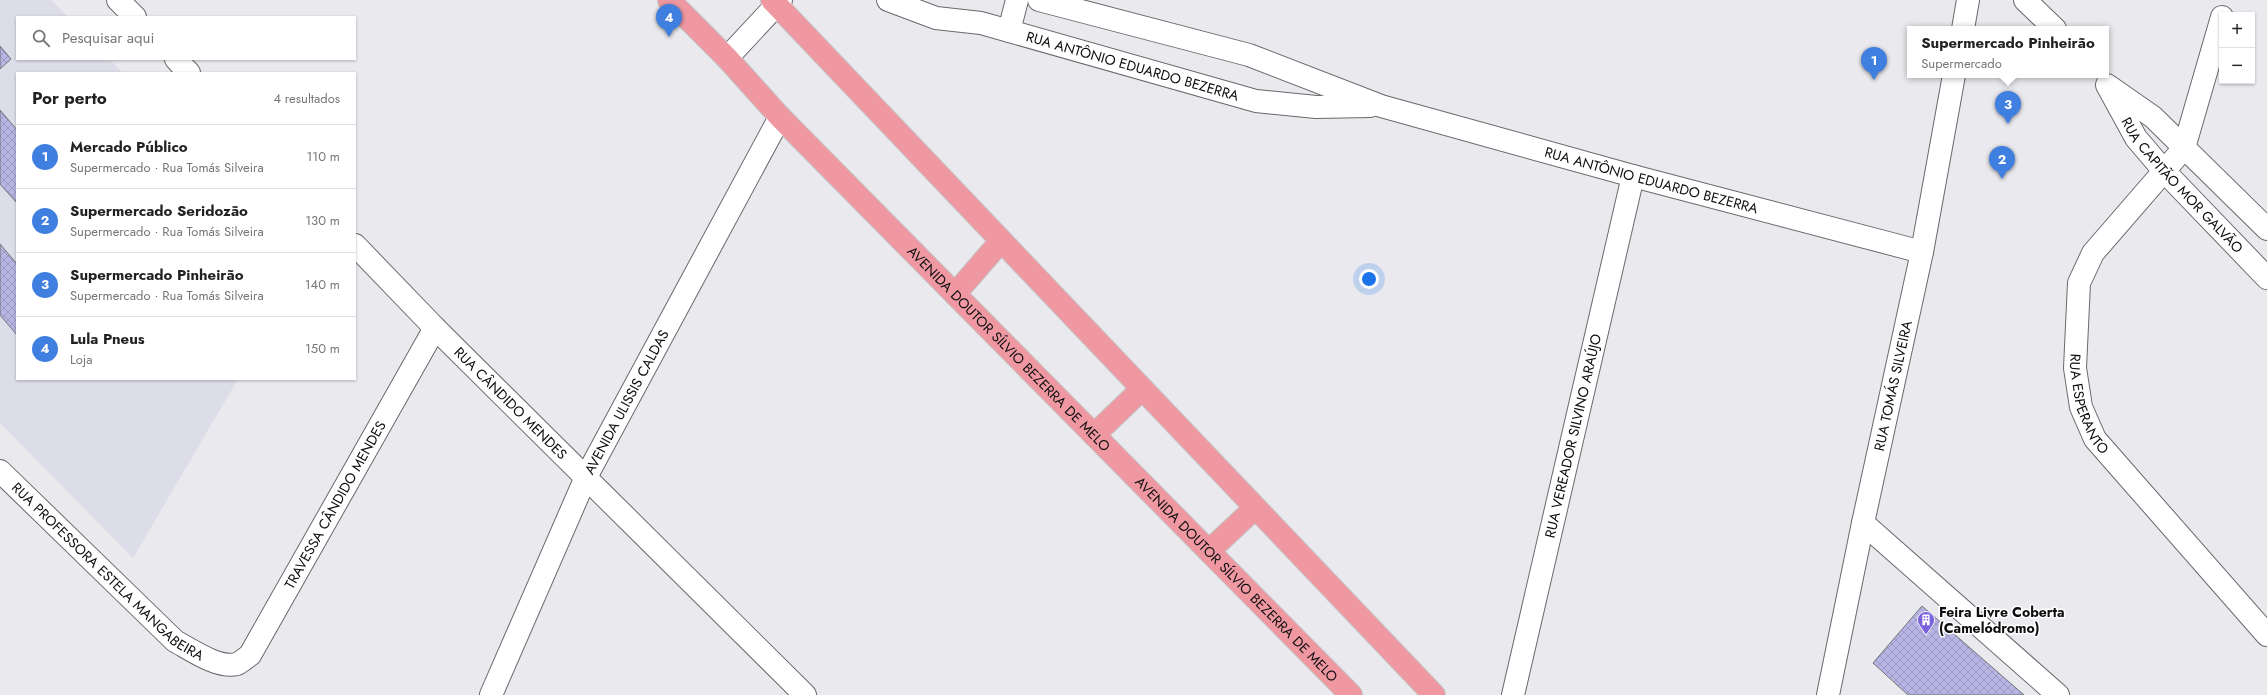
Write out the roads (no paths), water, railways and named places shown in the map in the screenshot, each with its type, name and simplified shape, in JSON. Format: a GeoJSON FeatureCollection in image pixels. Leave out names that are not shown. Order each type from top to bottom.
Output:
{"type":"FeatureCollection","features":[{"type":"Feature","properties":{"kind":"highway","name":"AVENIDA DOUTOR SÍLVIO BEZERRA DE MELO"},"geometry":{"type":"LineString","coordinates":[[672,1],[727,58],[780,117],[1351,695]]}},
{"type":"Feature","properties":{"kind":"highway"},"geometry":{"type":"LineString","coordinates":[[776,1],[1142,389],[1434,695]]}},
{"type":"Feature","properties":{"kind":"highway"},"geometry":{"type":"LineString","coordinates":[[955,294],[1002,241]]}},
{"type":"Feature","properties":{"kind":"highway"},"geometry":{"type":"LineString","coordinates":[[1094,435],[1142,389]]}},
{"type":"Feature","properties":{"kind":"highway"},"geometry":{"type":"LineString","coordinates":[[1209,551],[1255,508]]}},
{"type":"Feature","properties":{"kind":"street"},"geometry":{"type":"LineString","coordinates":[[118,0],[134,16]]}},
{"type":"Feature","properties":{"kind":"street","name":"RUA ANTÔNIO EDUARDO BEZERRA"},"geometry":{"type":"LineString","coordinates":[[888,0],[936,18],[981,23],[1256,100],[1316,107],[1381,106]]}},
{"type":"Feature","properties":{"kind":"street"},"geometry":{"type":"LineString","coordinates":[[1009,31],[1017,0]]}},
{"type":"Feature","properties":{"kind":"street","name":"RUA ANTÔNIO EDUARDO BEZERRA"},"geometry":{"type":"LineString","coordinates":[[1039,0],[1249,55],[1381,106],[1633,176],[1922,252]]}},
{"type":"Feature","properties":{"kind":"street"},"geometry":{"type":"LineString","coordinates":[[1964,26],[1968,0]]}},
{"type":"Feature","properties":{"kind":"street"},"geometry":{"type":"LineString","coordinates":[[2025,0],[2052,26]]}},
{"type":"Feature","properties":{"kind":"street"},"geometry":{"type":"LineString","coordinates":[[2223,12],[2227,0]]}},
{"type":"Feature","properties":{"kind":"street"},"geometry":{"type":"LineString","coordinates":[[727,58],[776,1]]}},
{"type":"Feature","properties":{"kind":"street"},"geometry":{"type":"LineString","coordinates":[[2184,148],[2219,26]]}},
{"type":"Feature","properties":{"kind":"street"},"geometry":{"type":"LineString","coordinates":[[177,60],[188,72]]}},
{"type":"Feature","properties":{"kind":"street","name":"RUA TOMÁS SILVEIRA"},"geometry":{"type":"LineString","coordinates":[[1833,692],[1863,523],[1922,252],[1953,78]]}},
{"type":"Feature","properties":{"kind":"street","name":"RUA CAPITÃO MOR GALVÃO"},"geometry":{"type":"LineString","coordinates":[[2102,80],[2153,117],[2267,229]]}},
{"type":"Feature","properties":{"kind":"street","name":"RUA CAPITÃO MOR GALVÃO"},"geometry":{"type":"LineString","coordinates":[[2102,80],[2136,138],[2165,172],[2267,278]]}},
{"type":"Feature","properties":{"kind":"street","name":"AVENIDA ULISSIS CALDAS"},"geometry":{"type":"LineString","coordinates":[[491,695],[586,477],[780,117]]}},
{"type":"Feature","properties":{"kind":"street","name":"RUA ESPERANTO"},"geometry":{"type":"LineString","coordinates":[[2184,148],[2165,172],[2093,253],[2079,283],[2075,368],[2081,407],[2095,439],[2267,635]]}},
{"type":"Feature","properties":{"kind":"street","name":"RUA VEREADOR SILVINO ARAÚJO"},"geometry":{"type":"LineString","coordinates":[[1513,695],[1633,176]]}},
{"type":"Feature","properties":{"kind":"street","name":"RUA CÂNDIDO MENDES"},"geometry":{"type":"LineString","coordinates":[[356,246],[435,328],[805,695]]}},
{"type":"Feature","properties":{"kind":"street","name":"TRAVESSA CÂNDIDO MENDES"},"geometry":{"type":"LineString","coordinates":[[223,663],[236,664],[250,656],[435,328]]}},
{"type":"Feature","properties":{"kind":"street","name":"RUA PROFESSORA ESTELA MANGABEIRA"},"geometry":{"type":"LineString","coordinates":[[0,471],[175,641],[202,657],[223,663]]}},
{"type":"Feature","properties":{"kind":"street"},"geometry":{"type":"LineString","coordinates":[[1863,523],[2058,695]]}},
{"type":"Feature","properties":{"kind":"place","name":"Lula Pneus"},"geometry":{"type":"Point","coordinates":[669,37]}},
{"type":"Feature","properties":{"kind":"place","name":"Mercado Público"},"geometry":{"type":"Point","coordinates":[1874,80]}},
{"type":"Feature","properties":{"kind":"place","name":"Supermercado Pinheirão"},"geometry":{"type":"Point","coordinates":[2008,124]}},
{"type":"Feature","properties":{"kind":"place","name":"Supermercado Seridozão"},"geometry":{"type":"Point","coordinates":[2002,179]}},
{"type":"Feature","properties":{"kind":"place","name":"Feira Livre Coberta (Camelódromo)"},"geometry":{"type":"Point","coordinates":[1926,635]}}]}
